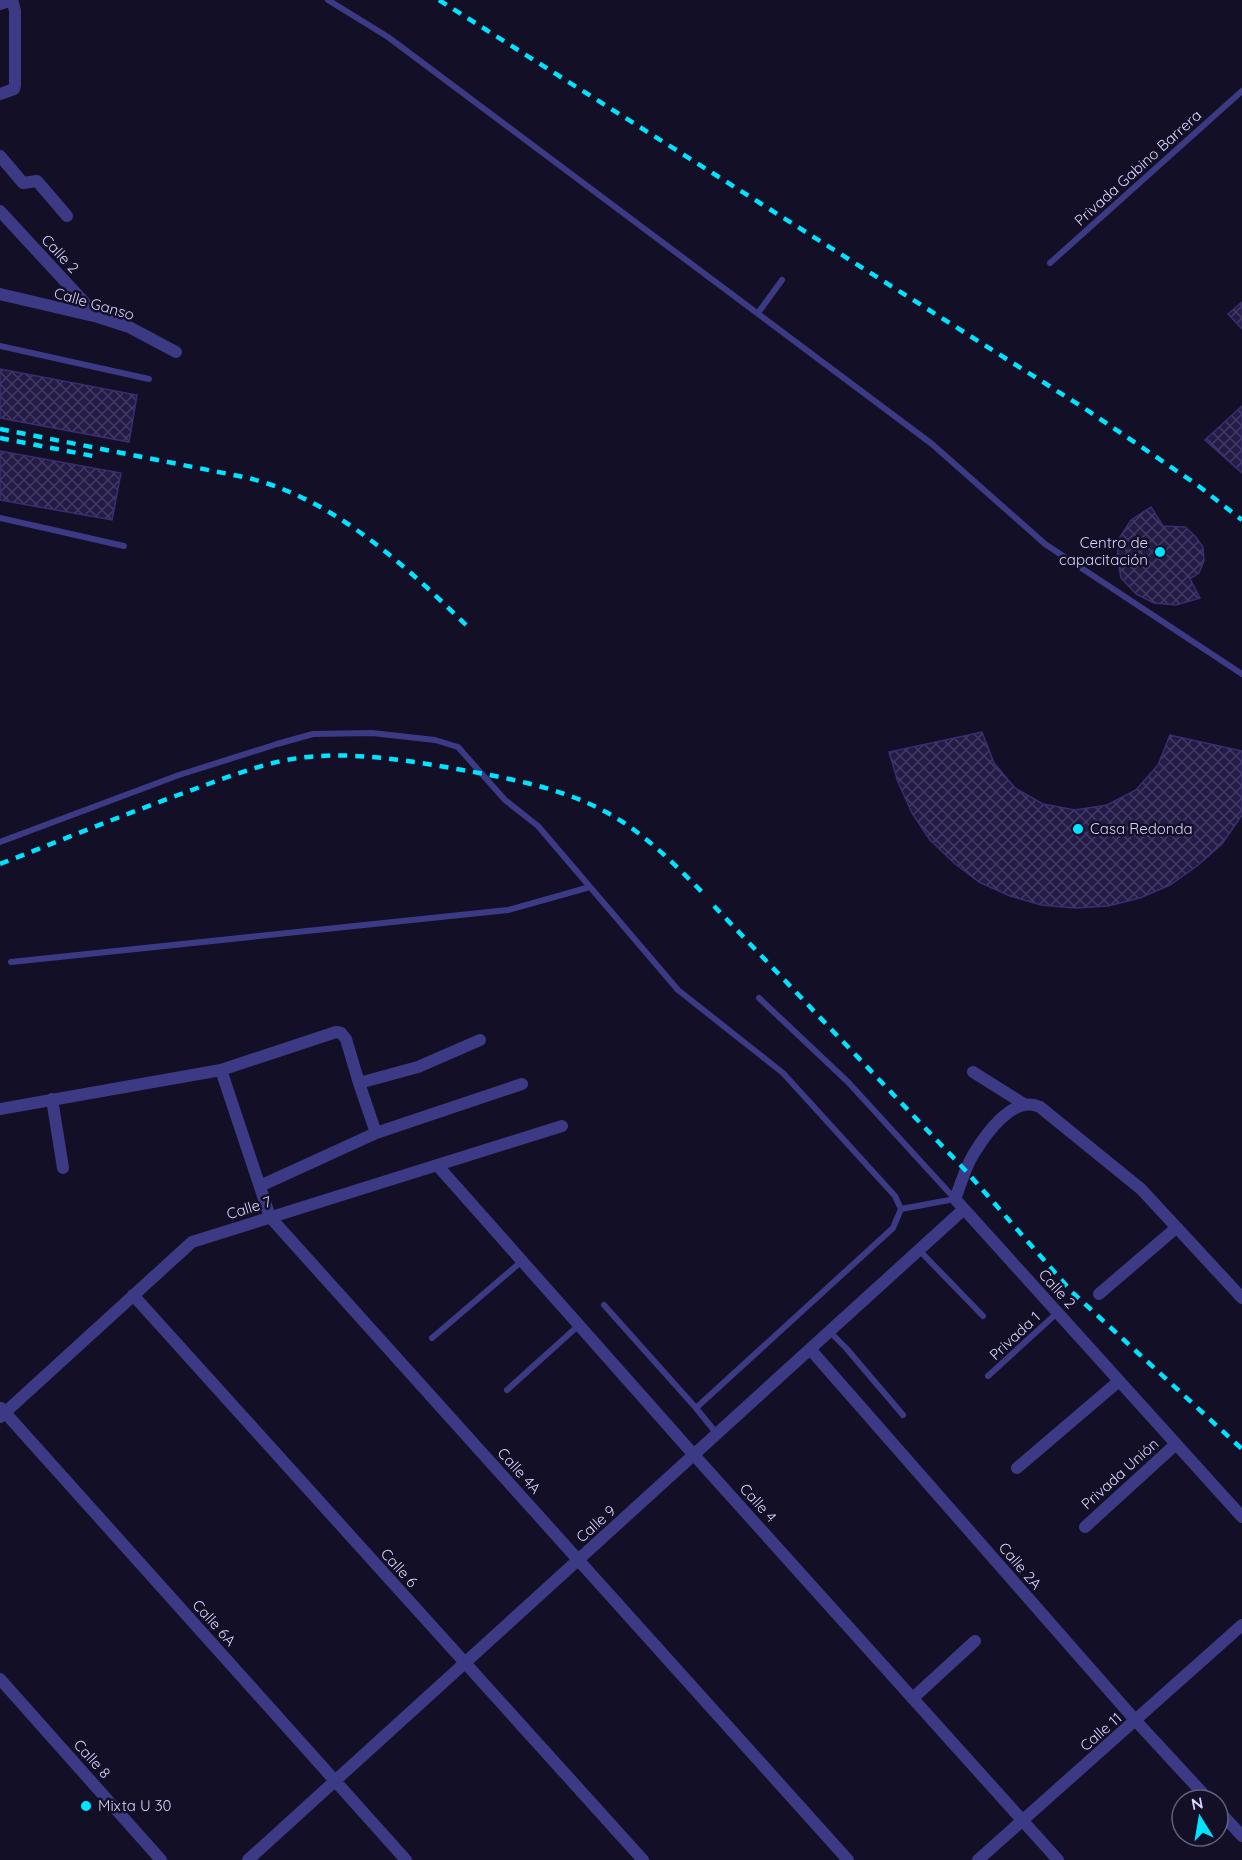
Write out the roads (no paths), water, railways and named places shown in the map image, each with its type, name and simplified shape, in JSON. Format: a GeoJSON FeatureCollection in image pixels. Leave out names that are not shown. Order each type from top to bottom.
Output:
{"type":"FeatureCollection","features":[{"type":"Feature","properties":{"kind":"street"},"geometry":{"type":"LineString","coordinates":[[0,4],[9,1],[14,6],[15,82],[14,89],[0,94]]}},
{"type":"Feature","properties":{"kind":"street"},"geometry":{"type":"LineString","coordinates":[[0,156],[23,183],[37,181],[67,216]]}},
{"type":"Feature","properties":{"kind":"street","name":"Calle 2"},"geometry":{"type":"LineString","coordinates":[[0,211],[98,317]]}},
{"type":"Feature","properties":{"kind":"street","name":"Calle Ganso"},"geometry":{"type":"LineString","coordinates":[[0,294],[98,317],[129,327],[176,352]]}},
{"type":"Feature","properties":{"kind":"street"},"geometry":{"type":"LineString","coordinates":[[0,1109],[221,1070],[336,1032],[341,1033],[346,1039],[376,1133]]}},
{"type":"Feature","properties":{"kind":"street"},"geometry":{"type":"LineString","coordinates":[[359,1083],[418,1067],[480,1040]]}},
{"type":"Feature","properties":{"kind":"street","name":"Calle 4A"},"geometry":{"type":"LineString","coordinates":[[221,1070],[270,1217],[848,1860]]}},
{"type":"Feature","properties":{"kind":"street"},"geometry":{"type":"LineString","coordinates":[[973,1072],[1024,1104]]}},
{"type":"Feature","properties":{"kind":"street"},"geometry":{"type":"LineString","coordinates":[[260,1186],[376,1133],[522,1084]]}},
{"type":"Feature","properties":{"kind":"street"},"geometry":{"type":"LineString","coordinates":[[52,1099],[63,1168]]}},
{"type":"Feature","properties":{"kind":"street"},"geometry":{"type":"LineString","coordinates":[[955,1199],[973,1155],[996,1124],[1011,1110],[1024,1104],[1033,1104],[1040,1107],[1141,1189],[1242,1298]]}},
{"type":"Feature","properties":{"kind":"street","name":"Calle 7"},"geometry":{"type":"LineString","coordinates":[[2,1412],[192,1242],[562,1126]]}},
{"type":"Feature","properties":{"kind":"street","name":"Calle 4"},"geometry":{"type":"LineString","coordinates":[[437,1165],[1058,1860]]}},
{"type":"Feature","properties":{"kind":"street","name":"Calle 2"},"geometry":{"type":"LineString","coordinates":[[955,1199],[1242,1517]]}},
{"type":"Feature","properties":{"kind":"street","name":"Calle 9"},"geometry":{"type":"LineString","coordinates":[[248,1860],[964,1209]]}},
{"type":"Feature","properties":{"kind":"street"},"geometry":{"type":"LineString","coordinates":[[1099,1293],[1176,1228]]}},
{"type":"Feature","properties":{"kind":"street","name":"Calle 6"},"geometry":{"type":"LineString","coordinates":[[133,1295],[643,1860]]}},
{"type":"Feature","properties":{"kind":"street","name":"Calle 2A"},"geometry":{"type":"LineString","coordinates":[[810,1349],[1136,1721],[1198,1788]]}},
{"type":"Feature","properties":{"kind":"street"},"geometry":{"type":"LineString","coordinates":[[1017,1468],[1119,1381]]}},
{"type":"Feature","properties":{"kind":"street","name":"Calle 6A"},"geometry":{"type":"LineString","coordinates":[[2,1412],[406,1860]]}},
{"type":"Feature","properties":{"kind":"street","name":"Privada Unión"},"geometry":{"type":"LineString","coordinates":[[1085,1527],[1176,1444]]}},
{"type":"Feature","properties":{"kind":"street","name":"Calle 11"},"geometry":{"type":"LineString","coordinates":[[978,1860],[1242,1625]]}},
{"type":"Feature","properties":{"kind":"street"},"geometry":{"type":"LineString","coordinates":[[913,1698],[975,1641]]}},
{"type":"Feature","properties":{"kind":"street","name":"Calle 8"},"geometry":{"type":"LineString","coordinates":[[0,1679],[161,1860]]}},
{"type":"Feature","properties":{"kind":"street"},"geometry":{"type":"LineString","coordinates":[[1230,1823],[1242,1836]]}},
{"type":"Feature","properties":{"kind":"lane"},"geometry":{"type":"LineString","coordinates":[[328,0],[387,37],[932,444],[1045,544],[1242,674]]}},
{"type":"Feature","properties":{"kind":"lane","name":"Privada Gabino Barrera"},"geometry":{"type":"LineString","coordinates":[[1050,263],[1242,91]]}},
{"type":"Feature","properties":{"kind":"lane"},"geometry":{"type":"LineString","coordinates":[[758,313],[782,280]]}},
{"type":"Feature","properties":{"kind":"lane"},"geometry":{"type":"LineString","coordinates":[[0,346],[149,379]]}},
{"type":"Feature","properties":{"kind":"lane"},"geometry":{"type":"LineString","coordinates":[[0,518],[124,546]]}},
{"type":"Feature","properties":{"kind":"lane"},"geometry":{"type":"LineString","coordinates":[[0,842],[179,775],[313,734],[372,733],[435,740],[458,747],[505,800],[538,826],[678,990],[783,1073],[895,1196],[902,1209]]}},
{"type":"Feature","properties":{"kind":"lane"},"geometry":{"type":"LineString","coordinates":[[11,962],[508,909],[590,887]]}},
{"type":"Feature","properties":{"kind":"lane","name":"Calle 2"},"geometry":{"type":"LineString","coordinates":[[759,998],[848,1082],[955,1199]]}},
{"type":"Feature","properties":{"kind":"lane"},"geometry":{"type":"LineString","coordinates":[[902,1209],[955,1199]]}},
{"type":"Feature","properties":{"kind":"lane"},"geometry":{"type":"LineString","coordinates":[[696,1408],[893,1228],[902,1209]]}},
{"type":"Feature","properties":{"kind":"lane"},"geometry":{"type":"LineString","coordinates":[[919,1250],[983,1316]]}},
{"type":"Feature","properties":{"kind":"lane"},"geometry":{"type":"LineString","coordinates":[[432,1338],[522,1261]]}},
{"type":"Feature","properties":{"kind":"lane"},"geometry":{"type":"LineString","coordinates":[[604,1305],[717,1434]]}},
{"type":"Feature","properties":{"kind":"lane","name":"Privada 1"},"geometry":{"type":"LineString","coordinates":[[988,1376],[1058,1312]]}},
{"type":"Feature","properties":{"kind":"lane"},"geometry":{"type":"LineString","coordinates":[[507,1390],[579,1325]]}},
{"type":"Feature","properties":{"kind":"lane"},"geometry":{"type":"LineString","coordinates":[[830,1332],[903,1414]]}},
{"type":"Feature","properties":{"kind":"railway"},"geometry":{"type":"LineString","coordinates":[[439,0],[1084,408],[1196,484],[1242,520]]}},
{"type":"Feature","properties":{"kind":"railway"},"geometry":{"type":"LineString","coordinates":[[0,429],[249,478],[280,488],[332,514],[380,547],[466,625]]}},
{"type":"Feature","properties":{"kind":"railway"},"geometry":{"type":"LineString","coordinates":[[0,438],[93,456]]}},
{"type":"Feature","properties":{"kind":"railway"},"geometry":{"type":"LineString","coordinates":[[0,864],[229,776],[303,757],[347,756],[391,759],[457,769],[514,780],[569,796],[619,819],[658,849],[705,895]]}},
{"type":"Feature","properties":{"kind":"railway"},"geometry":{"type":"LineString","coordinates":[[714,906],[966,1171],[1072,1292],[1242,1449]]}},
{"type":"Feature","properties":{"kind":"place","name":"Centro de capacitación"},"geometry":{"type":"Point","coordinates":[1160,552]}},
{"type":"Feature","properties":{"kind":"place","name":"Casa Redonda"},"geometry":{"type":"Point","coordinates":[1078,829]}},
{"type":"Feature","properties":{"kind":"place","name":"Mixta U 30"},"geometry":{"type":"Point","coordinates":[86,1806]}}]}
